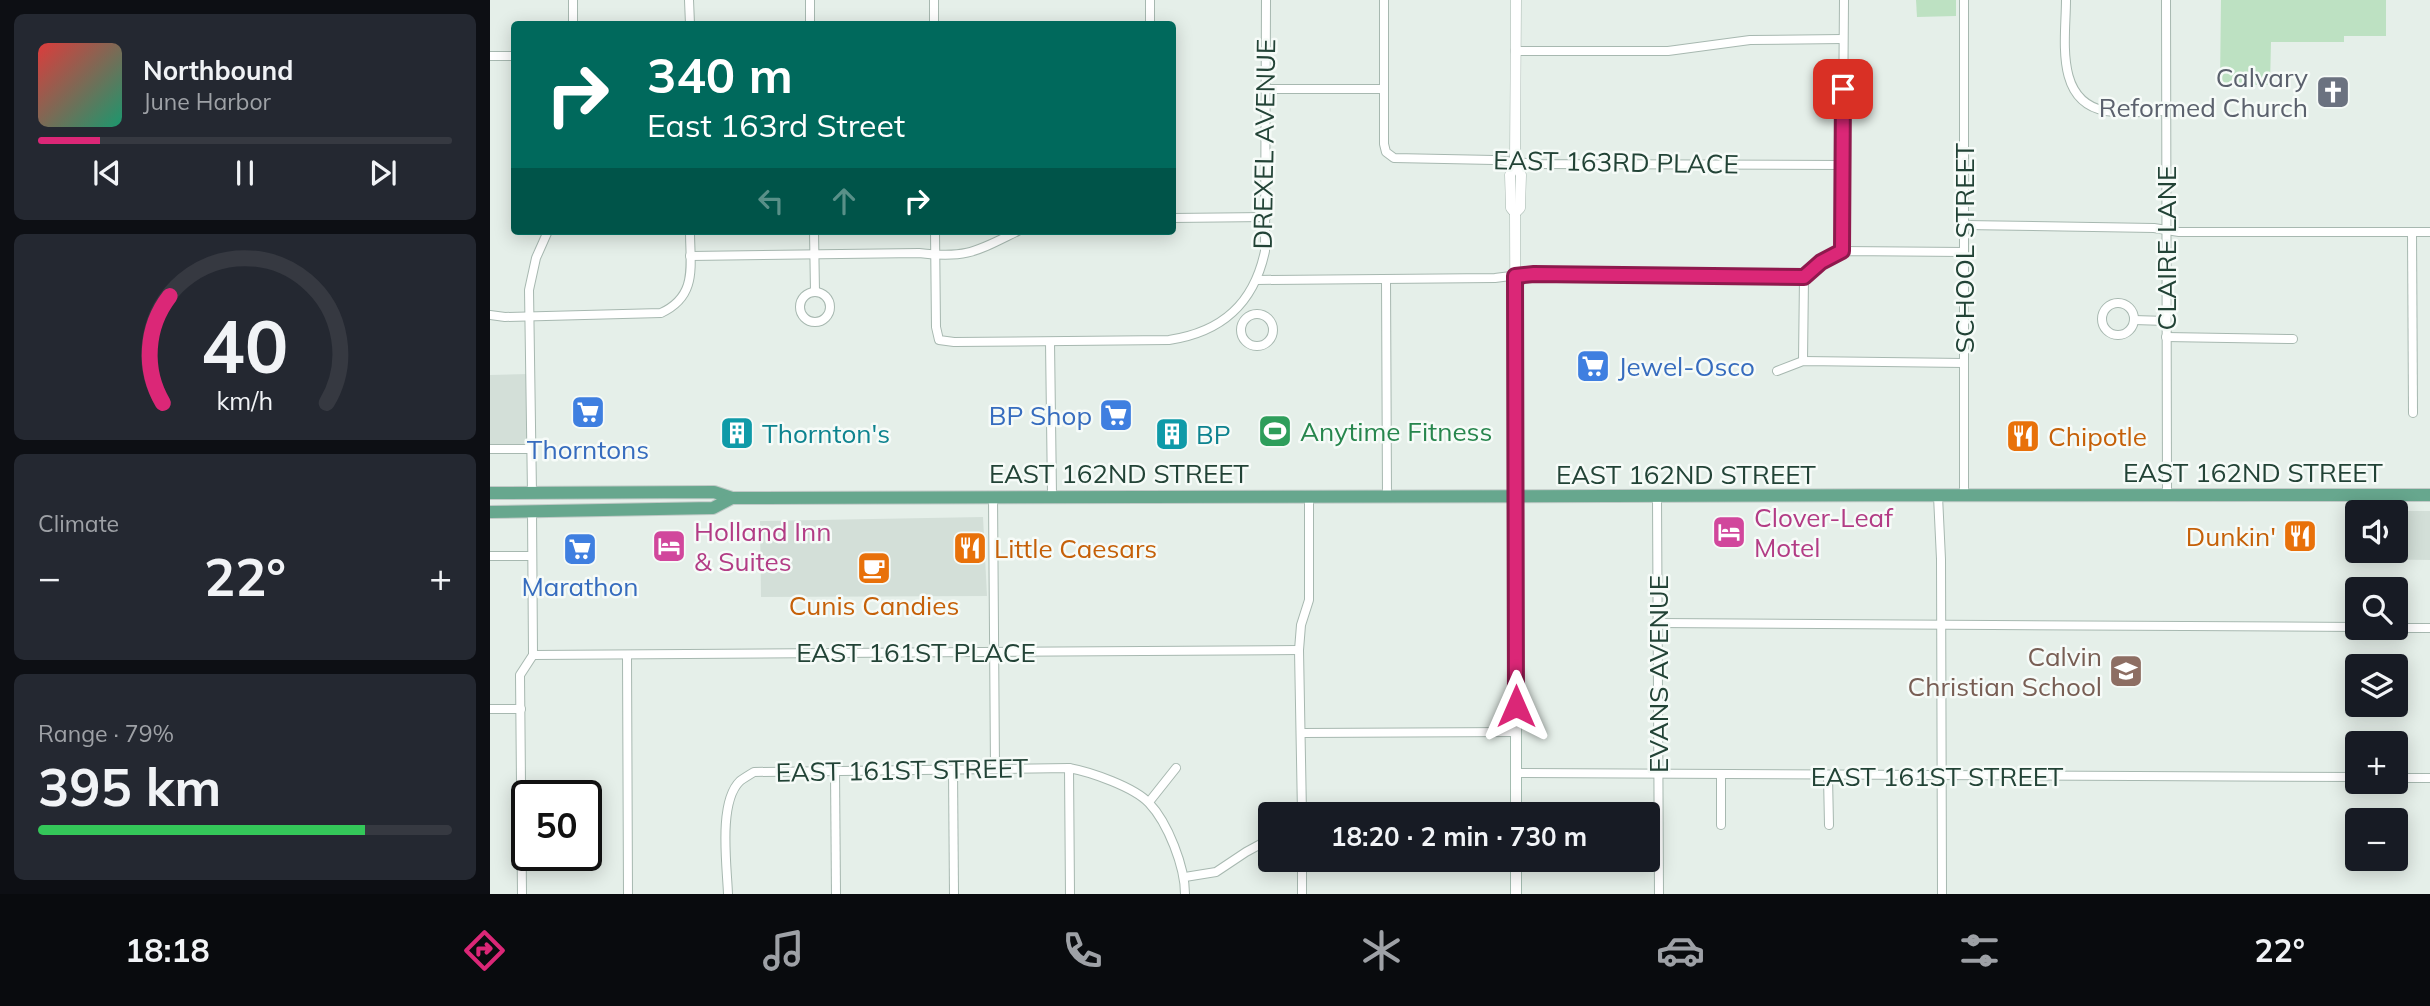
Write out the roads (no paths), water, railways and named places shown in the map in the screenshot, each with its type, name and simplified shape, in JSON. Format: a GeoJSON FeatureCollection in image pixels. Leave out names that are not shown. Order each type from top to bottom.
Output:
{"type":"FeatureCollection","features":[{"type":"Feature","properties":{"kind":"main road","name":"EAST 162ND STREET"},"geometry":{"type":"LineString","coordinates":[[490,493],[714,492],[732,498],[1052,495],[2430,495]]}},
{"type":"Feature","properties":{"kind":"main road"},"geometry":{"type":"LineString","coordinates":[[532,512],[533,493]]}},
{"type":"Feature","properties":{"kind":"main road"},"geometry":{"type":"LineString","coordinates":[[1516,497],[1516,802]]}},
{"type":"Feature","properties":{"kind":"main road","name":"EAST 162ND STREET"},"geometry":{"type":"LineString","coordinates":[[490,512],[713,508],[732,498]]}},
{"type":"Feature","properties":{"kind":"main road"},"geometry":{"type":"LineString","coordinates":[[1516,872],[1516,894]]}},
{"type":"Feature","properties":{"kind":"street"},"geometry":{"type":"LineString","coordinates":[[573,0],[573,21]]}},
{"type":"Feature","properties":{"kind":"street"},"geometry":{"type":"LineString","coordinates":[[689,0],[690,21]]}},
{"type":"Feature","properties":{"kind":"street"},"geometry":{"type":"LineString","coordinates":[[810,0],[810,21]]}},
{"type":"Feature","properties":{"kind":"street"},"geometry":{"type":"LineString","coordinates":[[934,0],[934,21]]}},
{"type":"Feature","properties":{"kind":"street"},"geometry":{"type":"LineString","coordinates":[[1150,0],[1150,21]]}},
{"type":"Feature","properties":{"kind":"street","name":"DREXEL AVENUE"},"geometry":{"type":"LineString","coordinates":[[1237,309],[1257,280],[1265,251],[1266,0]]}},
{"type":"Feature","properties":{"kind":"street"},"geometry":{"type":"LineString","coordinates":[[1266,89],[1384,89],[1384,0]]}},
{"type":"Feature","properties":{"kind":"street"},"geometry":{"type":"LineString","coordinates":[[1516,0],[1515,161],[1510,175],[1511,208],[1515,213],[1516,497]]}},
{"type":"Feature","properties":{"kind":"street"},"geometry":{"type":"LineString","coordinates":[[1842,251],[1844,0]]}},
{"type":"Feature","properties":{"kind":"street","name":"SCHOOL STREET"},"geometry":{"type":"LineString","coordinates":[[1964,0],[1964,496]]}},
{"type":"Feature","properties":{"kind":"street"},"geometry":{"type":"LineString","coordinates":[[2066,0],[2066,71],[2079,98],[2105,111],[2166,111]]}},
{"type":"Feature","properties":{"kind":"street","name":"CLAIRE LANE"},"geometry":{"type":"LineString","coordinates":[[2166,0],[2166,495]]}},
{"type":"Feature","properties":{"kind":"street"},"geometry":{"type":"LineString","coordinates":[[1516,51],[1668,51],[1749,40],[1843,39]]}},
{"type":"Feature","properties":{"kind":"street"},"geometry":{"type":"LineString","coordinates":[[490,56],[511,55]]}},
{"type":"Feature","properties":{"kind":"street","name":"EAST 163RD PLACE"},"geometry":{"type":"LineString","coordinates":[[1384,89],[1384,144],[1389,156],[1404,159],[1551,164],[1843,165]]}},
{"type":"Feature","properties":{"kind":"street"},"geometry":{"type":"LineString","coordinates":[[1176,218],[1266,217]]}},
{"type":"Feature","properties":{"kind":"street"},"geometry":{"type":"LineString","coordinates":[[1964,225],[2165,229],[2179,232],[2430,232]]}},
{"type":"Feature","properties":{"kind":"street"},"geometry":{"type":"LineString","coordinates":[[2412,232],[2413,413]]}},
{"type":"Feature","properties":{"kind":"street"},"geometry":{"type":"LineString","coordinates":[[533,493],[529,317],[532,274],[546,235]]}},
{"type":"Feature","properties":{"kind":"street"},"geometry":{"type":"LineString","coordinates":[[490,315],[529,317],[661,313],[677,305],[688,290],[690,235]]}},
{"type":"Feature","properties":{"kind":"street"},"geometry":{"type":"LineString","coordinates":[[814,235],[815,292]]}},
{"type":"Feature","properties":{"kind":"street"},"geometry":{"type":"LineString","coordinates":[[935,235],[936,327],[939,340],[1050,342],[1185,337],[1214,326],[1237,309],[1246,318]]}},
{"type":"Feature","properties":{"kind":"street"},"geometry":{"type":"LineString","coordinates":[[690,256],[919,253],[962,256],[1010,235]]}},
{"type":"Feature","properties":{"kind":"street"},"geometry":{"type":"LineString","coordinates":[[1257,280],[1495,278],[1534,274],[1804,277],[1821,262],[1842,251],[1964,252]]}},
{"type":"Feature","properties":{"kind":"street"},"geometry":{"type":"LineString","coordinates":[[1802,361],[1804,277]]}},
{"type":"Feature","properties":{"kind":"street"},"geometry":{"type":"LineString","coordinates":[[1386,279],[1387,497]]}},
{"type":"Feature","properties":{"kind":"street"},"geometry":{"type":"LineString","coordinates":[[2119,303],[2128,307],[2134,320],[2126,333],[2116,335],[2104,327],[2101,317],[2109,305],[2119,303]]}},
{"type":"Feature","properties":{"kind":"street"},"geometry":{"type":"LineString","coordinates":[[1261,314],[1270,320],[1273,330],[1265,343],[1255,346],[1242,337],[1241,327],[1246,318],[1261,314]]}},
{"type":"Feature","properties":{"kind":"street"},"geometry":{"type":"LineString","coordinates":[[2134,320],[2166,321]]}},
{"type":"Feature","properties":{"kind":"street"},"geometry":{"type":"LineString","coordinates":[[2166,337],[2293,339]]}},
{"type":"Feature","properties":{"kind":"street"},"geometry":{"type":"LineString","coordinates":[[1050,342],[1052,495]]}},
{"type":"Feature","properties":{"kind":"street"},"geometry":{"type":"LineString","coordinates":[[1777,371],[1802,361],[1964,363]]}},
{"type":"Feature","properties":{"kind":"street"},"geometry":{"type":"LineString","coordinates":[[490,449],[532,449]]}},
{"type":"Feature","properties":{"kind":"street"},"geometry":{"type":"LineString","coordinates":[[993,496],[995,769]]}},
{"type":"Feature","properties":{"kind":"street"},"geometry":{"type":"LineString","coordinates":[[1302,802],[1299,650],[1301,625],[1309,600],[1309,496]]}},
{"type":"Feature","properties":{"kind":"street"},"geometry":{"type":"LineString","coordinates":[[1938,496],[1942,894]]}},
{"type":"Feature","properties":{"kind":"street","name":"EVANS AVENUE"},"geometry":{"type":"LineString","coordinates":[[1657,497],[1659,894]]}},
{"type":"Feature","properties":{"kind":"street"},"geometry":{"type":"LineString","coordinates":[[522,894],[520,675],[533,655],[532,512]]}},
{"type":"Feature","properties":{"kind":"street"},"geometry":{"type":"LineString","coordinates":[[490,556],[533,556]]}},
{"type":"Feature","properties":{"kind":"street"},"geometry":{"type":"LineString","coordinates":[[1658,623],[2345,627]]}},
{"type":"Feature","properties":{"kind":"street"},"geometry":{"type":"LineString","coordinates":[[2408,628],[2430,628]]}},
{"type":"Feature","properties":{"kind":"street","name":"EAST 161ST PLACE"},"geometry":{"type":"LineString","coordinates":[[533,655],[1299,650]]}},
{"type":"Feature","properties":{"kind":"street"},"geometry":{"type":"LineString","coordinates":[[627,655],[628,894]]}},
{"type":"Feature","properties":{"kind":"street"},"geometry":{"type":"LineString","coordinates":[[490,709],[521,709]]}},
{"type":"Feature","properties":{"kind":"street"},"geometry":{"type":"LineString","coordinates":[[1302,733],[1516,732]]}},
{"type":"Feature","properties":{"kind":"street"},"geometry":{"type":"LineString","coordinates":[[1069,768],[1070,894]]}},
{"type":"Feature","properties":{"kind":"street","name":"EAST 161ST STREET"},"geometry":{"type":"LineString","coordinates":[[728,894],[727,813],[730,798],[738,782],[754,772],[1069,768],[1102,777],[1149,802]]}},
{"type":"Feature","properties":{"kind":"street"},"geometry":{"type":"LineString","coordinates":[[1176,768],[1149,802],[1173,842],[1185,877],[1185,894]]}},
{"type":"Feature","properties":{"kind":"street"},"geometry":{"type":"LineString","coordinates":[[835,770],[836,894]]}},
{"type":"Feature","properties":{"kind":"street"},"geometry":{"type":"LineString","coordinates":[[953,770],[954,894]]}},
{"type":"Feature","properties":{"kind":"street","name":"EAST 161ST STREET"},"geometry":{"type":"LineString","coordinates":[[1516,773],[2345,778]]}},
{"type":"Feature","properties":{"kind":"street"},"geometry":{"type":"LineString","coordinates":[[1721,775],[1721,825]]}},
{"type":"Feature","properties":{"kind":"street"},"geometry":{"type":"LineString","coordinates":[[1828,776],[1829,825]]}},
{"type":"Feature","properties":{"kind":"street"},"geometry":{"type":"LineString","coordinates":[[2408,778],[2430,778]]}},
{"type":"Feature","properties":{"kind":"street"},"geometry":{"type":"LineString","coordinates":[[1185,877],[1216,872],[1258,846]]}},
{"type":"Feature","properties":{"kind":"street"},"geometry":{"type":"LineString","coordinates":[[1302,872],[1302,894]]}},
{"type":"Feature","properties":{"kind":"place","name":"Calvary Reformed Church"},"geometry":{"type":"Point","coordinates":[2333,92]}},
{"type":"Feature","properties":{"kind":"place","name":"Jewel-Osco"},"geometry":{"type":"Point","coordinates":[1593,366]}},
{"type":"Feature","properties":{"kind":"place","name":"Thorntons"},"geometry":{"type":"Point","coordinates":[588,412]}},
{"type":"Feature","properties":{"kind":"place","name":"BP Shop"},"geometry":{"type":"Point","coordinates":[1116,415]}},
{"type":"Feature","properties":{"kind":"place","name":"Anytime Fitness"},"geometry":{"type":"Point","coordinates":[1275,431]}},
{"type":"Feature","properties":{"kind":"place","name":"Thornton's"},"geometry":{"type":"Point","coordinates":[737,433]}},
{"type":"Feature","properties":{"kind":"place","name":"BP"},"geometry":{"type":"Point","coordinates":[1172,434]}},
{"type":"Feature","properties":{"kind":"place","name":"Chipotle"},"geometry":{"type":"Point","coordinates":[2023,436]}},
{"type":"Feature","properties":{"kind":"place","name":"Clover-Leaf Motel"},"geometry":{"type":"Point","coordinates":[1729,532]}},
{"type":"Feature","properties":{"kind":"place","name":"Dunkin'"},"geometry":{"type":"Point","coordinates":[2300,536]}},
{"type":"Feature","properties":{"kind":"place","name":"Holland Inn & Suites"},"geometry":{"type":"Point","coordinates":[669,546]}},
{"type":"Feature","properties":{"kind":"place","name":"Little Caesars"},"geometry":{"type":"Point","coordinates":[970,548]}},
{"type":"Feature","properties":{"kind":"place","name":"Marathon"},"geometry":{"type":"Point","coordinates":[580,549]}},
{"type":"Feature","properties":{"kind":"place","name":"Cunis Candies"},"geometry":{"type":"Point","coordinates":[874,568]}},
{"type":"Feature","properties":{"kind":"place","name":"Calvin Christian School"},"geometry":{"type":"Point","coordinates":[2126,671]}}]}
